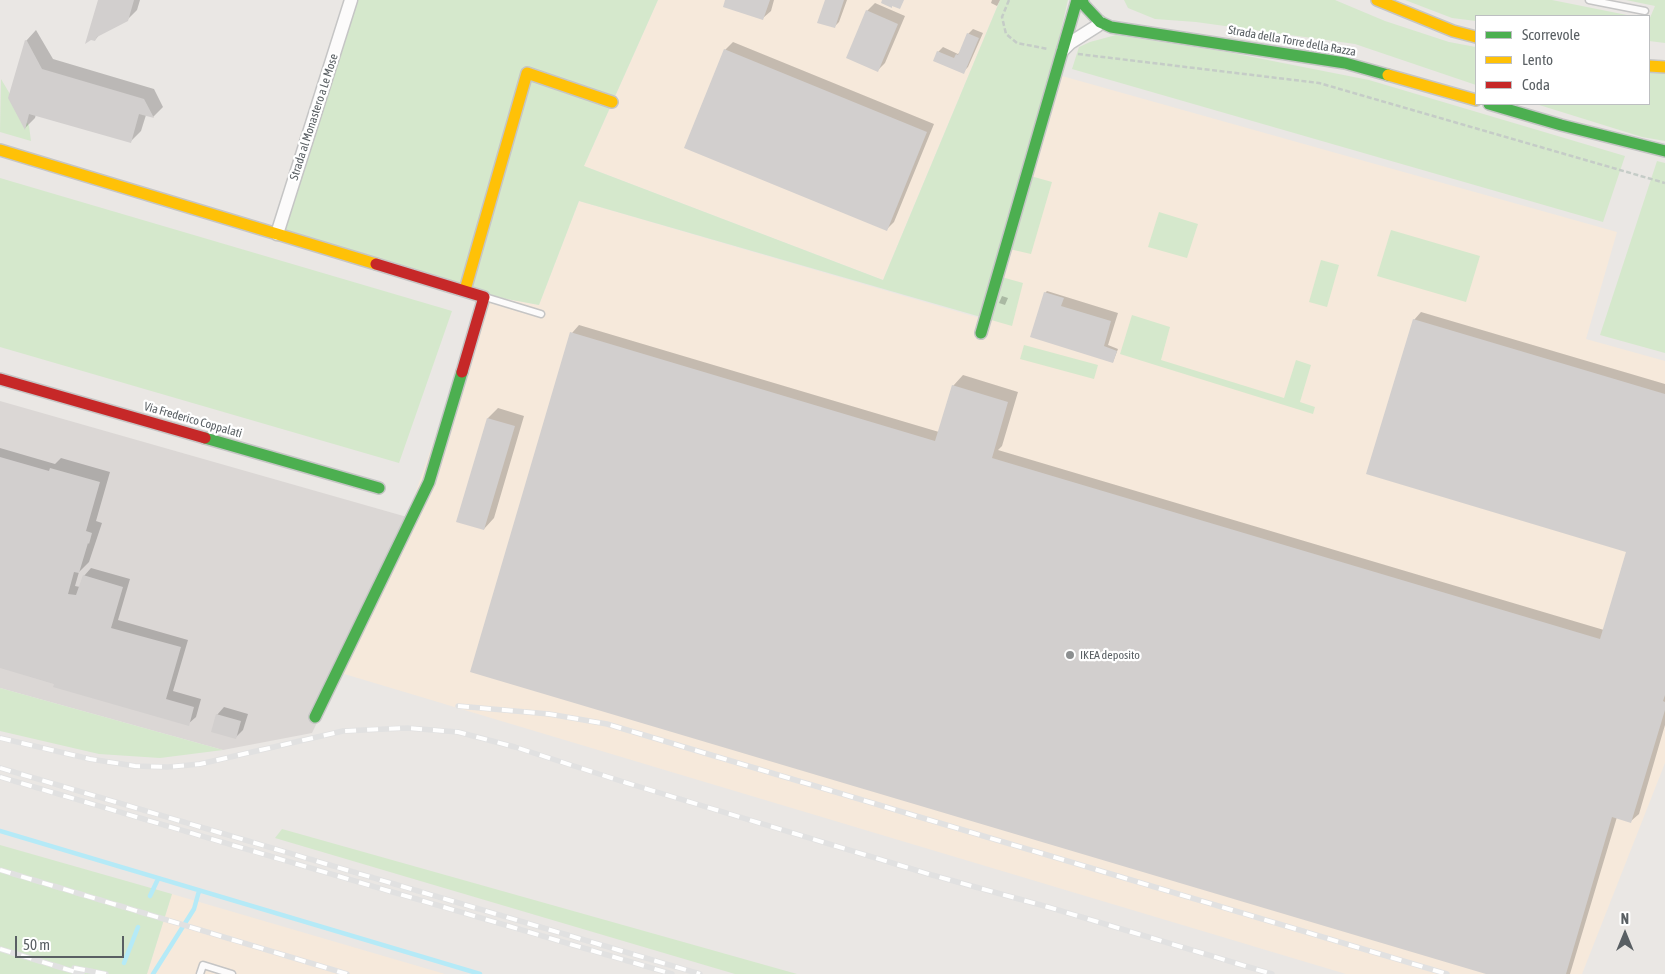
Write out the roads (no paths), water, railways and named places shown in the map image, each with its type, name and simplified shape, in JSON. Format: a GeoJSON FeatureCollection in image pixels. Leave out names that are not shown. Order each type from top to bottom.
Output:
{"type":"FeatureCollection","features":[{"type":"Feature","properties":{"kind":"street","name":"Strada al Monastero a Le Mose"},"geometry":{"type":"LineString","coordinates":[[277,234],[351,0]]}},
{"type":"Feature","properties":{"kind":"street"},"geometry":{"type":"LineString","coordinates":[[981,333],[1077,0]]}},
{"type":"Feature","properties":{"kind":"street"},"geometry":{"type":"LineString","coordinates":[[1082,0],[1088,10],[1100,22]]}},
{"type":"Feature","properties":{"kind":"street"},"geometry":{"type":"LineString","coordinates":[[1061,52],[1070,43],[1097,26],[1100,22],[1097,0]]}},
{"type":"Feature","properties":{"kind":"street"},"geometry":{"type":"LineString","coordinates":[[1377,0],[1453,31],[1475,36]]}},
{"type":"Feature","properties":{"kind":"street","name":"Strada della Torre della Razza"},"geometry":{"type":"LineString","coordinates":[[1100,22],[1111,27],[1143,33],[1262,49],[1345,63],[1475,100]]}},
{"type":"Feature","properties":{"kind":"street"},"geometry":{"type":"LineString","coordinates":[[1650,66],[1665,67]]}},
{"type":"Feature","properties":{"kind":"street"},"geometry":{"type":"LineString","coordinates":[[465,290],[527,73],[612,102]]}},
{"type":"Feature","properties":{"kind":"street"},"geometry":{"type":"LineString","coordinates":[[1493,105],[1665,151]]}},
{"type":"Feature","properties":{"kind":"street"},"geometry":{"type":"LineString","coordinates":[[0,150],[484,297],[429,482],[315,717]]}},
{"type":"Feature","properties":{"kind":"street","name":"Via Frederico Coppalati"},"geometry":{"type":"LineString","coordinates":[[0,379],[379,488]]}},
{"type":"Feature","properties":{"kind":"lane"},"geometry":{"type":"LineString","coordinates":[[1589,0],[1645,11]]}},
{"type":"Feature","properties":{"kind":"lane"},"geometry":{"type":"LineString","coordinates":[[484,297],[541,314]]}},
{"type":"Feature","properties":{"kind":"lane"},"geometry":{"type":"LineString","coordinates":[[200,974],[203,965],[232,974]]}},
{"type":"Feature","properties":{"kind":"waterway"},"geometry":{"type":"LineString","coordinates":[[0,831],[480,974]]}},
{"type":"Feature","properties":{"kind":"waterway"},"geometry":{"type":"LineString","coordinates":[[150,896],[158,879]]}},
{"type":"Feature","properties":{"kind":"waterway"},"geometry":{"type":"LineString","coordinates":[[153,974],[194,909],[199,891]]}},
{"type":"Feature","properties":{"kind":"waterway"},"geometry":{"type":"LineString","coordinates":[[124,963],[138,927]]}},
{"type":"Feature","properties":{"kind":"railway"},"geometry":{"type":"LineString","coordinates":[[458,706],[549,714],[607,724],[1447,974]]}},
{"type":"Feature","properties":{"kind":"railway"},"geometry":{"type":"LineString","coordinates":[[0,738],[90,759],[135,766],[168,767],[200,764],[343,731],[407,728],[458,732],[515,747],[627,783],[932,875],[1048,907],[1272,974]]}},
{"type":"Feature","properties":{"kind":"railway"},"geometry":{"type":"LineString","coordinates":[[0,768],[700,974]]}},
{"type":"Feature","properties":{"kind":"railway"},"geometry":{"type":"LineString","coordinates":[[0,777],[672,974]]}},
{"type":"Feature","properties":{"kind":"railway"},"geometry":{"type":"LineString","coordinates":[[0,870],[347,974]]}},
{"type":"Feature","properties":{"kind":"railway"},"geometry":{"type":"LineString","coordinates":[[0,949],[82,974]]}},
{"type":"Feature","properties":{"kind":"railway"},"geometry":{"type":"LineString","coordinates":[[74,968],[106,974]]}},
{"type":"Feature","properties":{"kind":"place","name":"IKEA deposito"},"geometry":{"type":"Point","coordinates":[1070,655]}}]}
